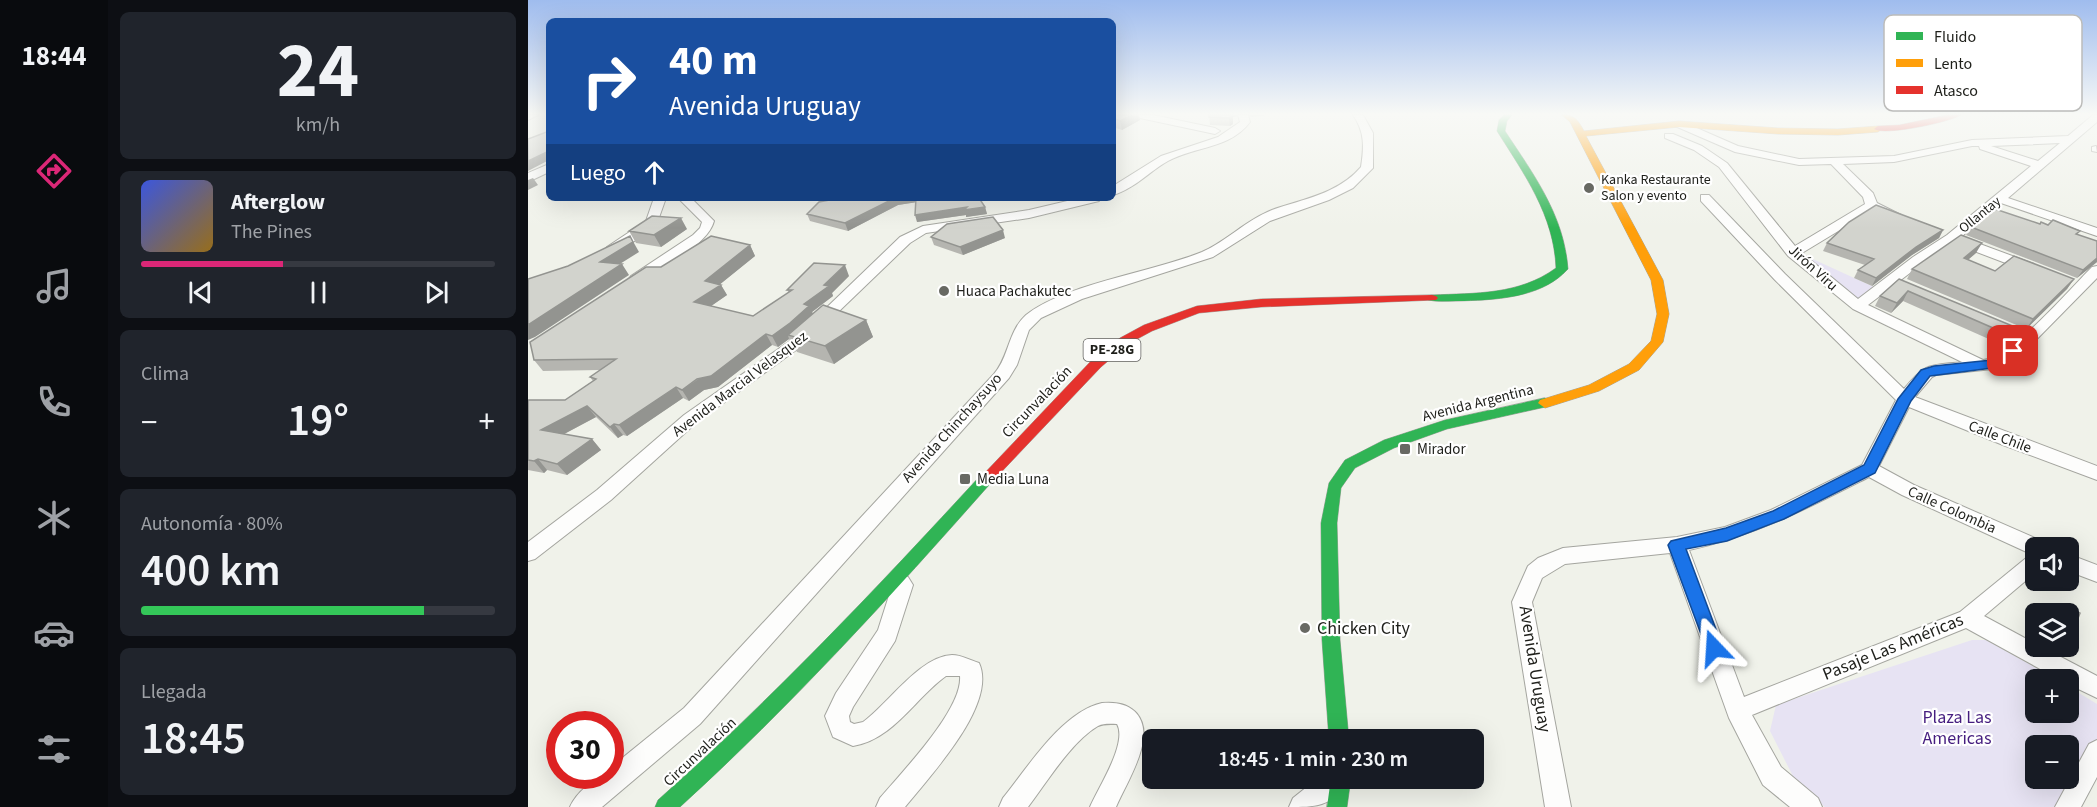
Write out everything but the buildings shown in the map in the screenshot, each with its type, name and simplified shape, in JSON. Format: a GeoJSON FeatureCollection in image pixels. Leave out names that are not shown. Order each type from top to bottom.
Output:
{"type":"FeatureCollection","features":[{"type":"Feature","properties":{"kind":"main road","name":"Circunvalación"},"geometry":{"type":"LineString","coordinates":[[665,807],[721,758],[896,579],[992,473],[1096,364],[1124,341],[1148,328],[1197,310],[1261,303],[1490,296],[1526,290],[1547,282],[1562,269],[1563,248],[1549,209],[1514,153]]}},
{"type":"Feature","properties":{"kind":"main road","name":"Avenida Argentina"},"geometry":{"type":"LineString","coordinates":[[1338,729],[1331,640],[1329,523],[1334,487],[1350,464],[1389,444],[1445,425],[1533,407],[1594,388],[1634,367],[1657,342],[1663,314],[1657,280],[1591,153]]}},
{"type":"Feature","properties":{"kind":"main road"},"geometry":{"type":"LineString","coordinates":[[1337,807],[1338,789]]}},
{"type":"Feature","properties":{"kind":"street"},"geometry":{"type":"LineString","coordinates":[[1116,190],[1158,162],[1178,153]]}},
{"type":"Feature","properties":{"kind":"street","name":"Avenida Chinchaysuyo"},"geometry":{"type":"LineString","coordinates":[[583,807],[692,716],[1011,363],[1016,341],[1023,326],[1035,316],[1069,299],[1156,273],[1230,244],[1251,225],[1328,195],[1354,181],[1367,168],[1369,153]]}},
{"type":"Feature","properties":{"kind":"street","name":"Jirón Viru"},"geometry":{"type":"LineString","coordinates":[[1705,153],[1723,165],[1793,254],[1858,306],[1983,366]]}},
{"type":"Feature","properties":{"kind":"street"},"geometry":{"type":"LineString","coordinates":[[1747,153],[1799,162],[1894,159],[1933,153]]}},
{"type":"Feature","properties":{"kind":"street"},"geometry":{"type":"LineString","coordinates":[[2001,153],[2039,165]]}},
{"type":"Feature","properties":{"kind":"street","name":"Ollantay"},"geometry":{"type":"LineString","coordinates":[[1858,306],[1897,283],[1918,260],[1947,236],[2000,199],[2053,153]]}},
{"type":"Feature","properties":{"kind":"street"},"geometry":{"type":"LineString","coordinates":[[1835,162],[1869,196],[1872,205],[1912,221]]}},
{"type":"Feature","properties":{"kind":"street"},"geometry":{"type":"LineString","coordinates":[[528,178],[546,169]]}},
{"type":"Feature","properties":{"kind":"street"},"geometry":{"type":"LineString","coordinates":[[1705,198],[1780,277],[1905,399]]}},
{"type":"Feature","properties":{"kind":"street"},"geometry":{"type":"LineString","coordinates":[[2000,199],[2097,232]]}},
{"type":"Feature","properties":{"kind":"street"},"geometry":{"type":"LineString","coordinates":[[601,255],[652,223],[659,201]]}},
{"type":"Feature","properties":{"kind":"street"},"geometry":{"type":"LineString","coordinates":[[619,290],[698,238],[706,229],[708,221],[687,201]]}},
{"type":"Feature","properties":{"kind":"street","name":"Avenida Marcial Velasquez"},"geometry":{"type":"LineString","coordinates":[[528,553],[604,495],[690,419],[802,339],[905,240],[923,230],[1029,214],[1083,201]]}},
{"type":"Feature","properties":{"kind":"street"},"geometry":{"type":"LineString","coordinates":[[1793,254],[1872,205]]}},
{"type":"Feature","properties":{"kind":"street"},"geometry":{"type":"LineString","coordinates":[[1947,236],[2038,270]]}},
{"type":"Feature","properties":{"kind":"street"},"geometry":{"type":"LineString","coordinates":[[1869,469],[1905,399],[1926,373],[1934,370],[1996,364],[2075,285],[2097,270]]}},
{"type":"Feature","properties":{"kind":"street","name":"Calle Chile"},"geometry":{"type":"LineString","coordinates":[[1905,399],[2008,441],[2097,473]]}},
{"type":"Feature","properties":{"kind":"street","name":"Avenida Uruguay"},"geometry":{"type":"LineString","coordinates":[[1558,807],[1522,602],[1531,574],[1546,562],[1563,556],[1677,545],[1727,534],[1778,515],[1869,469]]}},
{"type":"Feature","properties":{"kind":"street","name":"Calle Colombia"},"geometry":{"type":"LineString","coordinates":[[1869,469],[1908,490],[2025,543]]}},
{"type":"Feature","properties":{"kind":"street"},"geometry":{"type":"LineString","coordinates":[[1677,545],[1737,710],[1772,776],[1809,807]]}},
{"type":"Feature","properties":{"kind":"street"},"geometry":{"type":"LineString","coordinates":[[2079,567],[2097,574]]}},
{"type":"Feature","properties":{"kind":"street","name":"Pasaje Las Américas"},"geometry":{"type":"LineString","coordinates":[[1737,710],[1967,618],[2025,569]]}},
{"type":"Feature","properties":{"kind":"street"},"geometry":{"type":"LineString","coordinates":[[889,807],[962,711],[972,688],[970,670],[959,666],[946,666],[928,678],[888,718],[869,731],[853,735],[841,729],[837,716],[844,700],[887,634],[903,585],[896,579]]}},
{"type":"Feature","properties":{"kind":"street"},"geometry":{"type":"LineString","coordinates":[[1967,618],[2097,688]]}},
{"type":"Feature","properties":{"kind":"street"},"geometry":{"type":"LineString","coordinates":[[1012,807],[1068,740],[1091,717],[1108,712],[1123,714],[1131,726],[1130,749],[1103,807]]}},
{"type":"Feature","properties":{"kind":"street"},"geometry":{"type":"LineString","coordinates":[[2068,807],[2097,752]]}},
{"type":"Feature","properties":{"kind":"street"},"geometry":{"type":"LineString","coordinates":[[1302,807],[1325,789]]}},
{"type":"Feature","properties":{"kind":"green space"},"geometry":{"type":"Polygon","coordinates":[[[1804,255],[1876,288],[1857,299],[1804,255]]]}},
{"type":"Feature","properties":{"kind":"green space","name":"Plaza Las Americas"},"geometry":{"type":"Polygon","coordinates":[[[1972,640],[1986,640],[2038,669],[2025,669],[2025,723],[2079,723],[2079,693],[2097,704],[2097,743],[2079,777],[2079,735],[2025,735],[2025,789],[2073,789],[2063,807],[1825,807],[1797,784],[1770,731],[1776,705],[1972,640]]]}},
{"type":"Feature","properties":{"kind":"traffic: fast"},"geometry":{"type":"LineString","coordinates":[[1432,298],[1501,295],[1517,292],[1533,287],[1562,269],[1561,250],[1550,214],[1515,153]]}},
{"type":"Feature","properties":{"kind":"traffic: fast"},"geometry":{"type":"LineString","coordinates":[[1338,729],[1331,640],[1329,523],[1334,487],[1350,464],[1389,444],[1445,425],[1545,403]]}},
{"type":"Feature","properties":{"kind":"traffic: fast"},"geometry":{"type":"LineString","coordinates":[[665,807],[708,769],[790,689],[869,607],[985,480]]}},
{"type":"Feature","properties":{"kind":"traffic: fast"},"geometry":{"type":"LineString","coordinates":[[1337,807],[1339,789]]}},
{"type":"Feature","properties":{"kind":"traffic: slow"},"geometry":{"type":"LineString","coordinates":[[1545,403],[1594,388],[1634,367],[1657,342],[1663,314],[1657,280],[1591,153]]}},
{"type":"Feature","properties":{"kind":"traffic: jam"},"geometry":{"type":"LineString","coordinates":[[985,480],[1096,364],[1124,341],[1148,328],[1197,310],[1261,303],[1432,298]]}},
{"type":"Feature","properties":{"kind":"place","name":"Kanka Restaurante Salon y evento"},"geometry":{"type":"Point","coordinates":[1589,188]}},
{"type":"Feature","properties":{"kind":"place","name":"Huaca Pachakutec"},"geometry":{"type":"Point","coordinates":[944,291]}},
{"type":"Feature","properties":{"kind":"place","name":"Mirador"},"geometry":{"type":"Point","coordinates":[1405,449]}},
{"type":"Feature","properties":{"kind":"place","name":"Media Luna"},"geometry":{"type":"Point","coordinates":[965,479]}},
{"type":"Feature","properties":{"kind":"place","name":"Chicken City"},"geometry":{"type":"Point","coordinates":[1305,628]}},
{"type":"Feature","properties":{"kind":"route"},"geometry":{"type":"LineString","coordinates":[[1714,648],[1677,545],[1727,534],[1778,515],[1869,469],[1905,399],[1926,373],[1934,370],[1996,364],[2013,351]]}}]}
